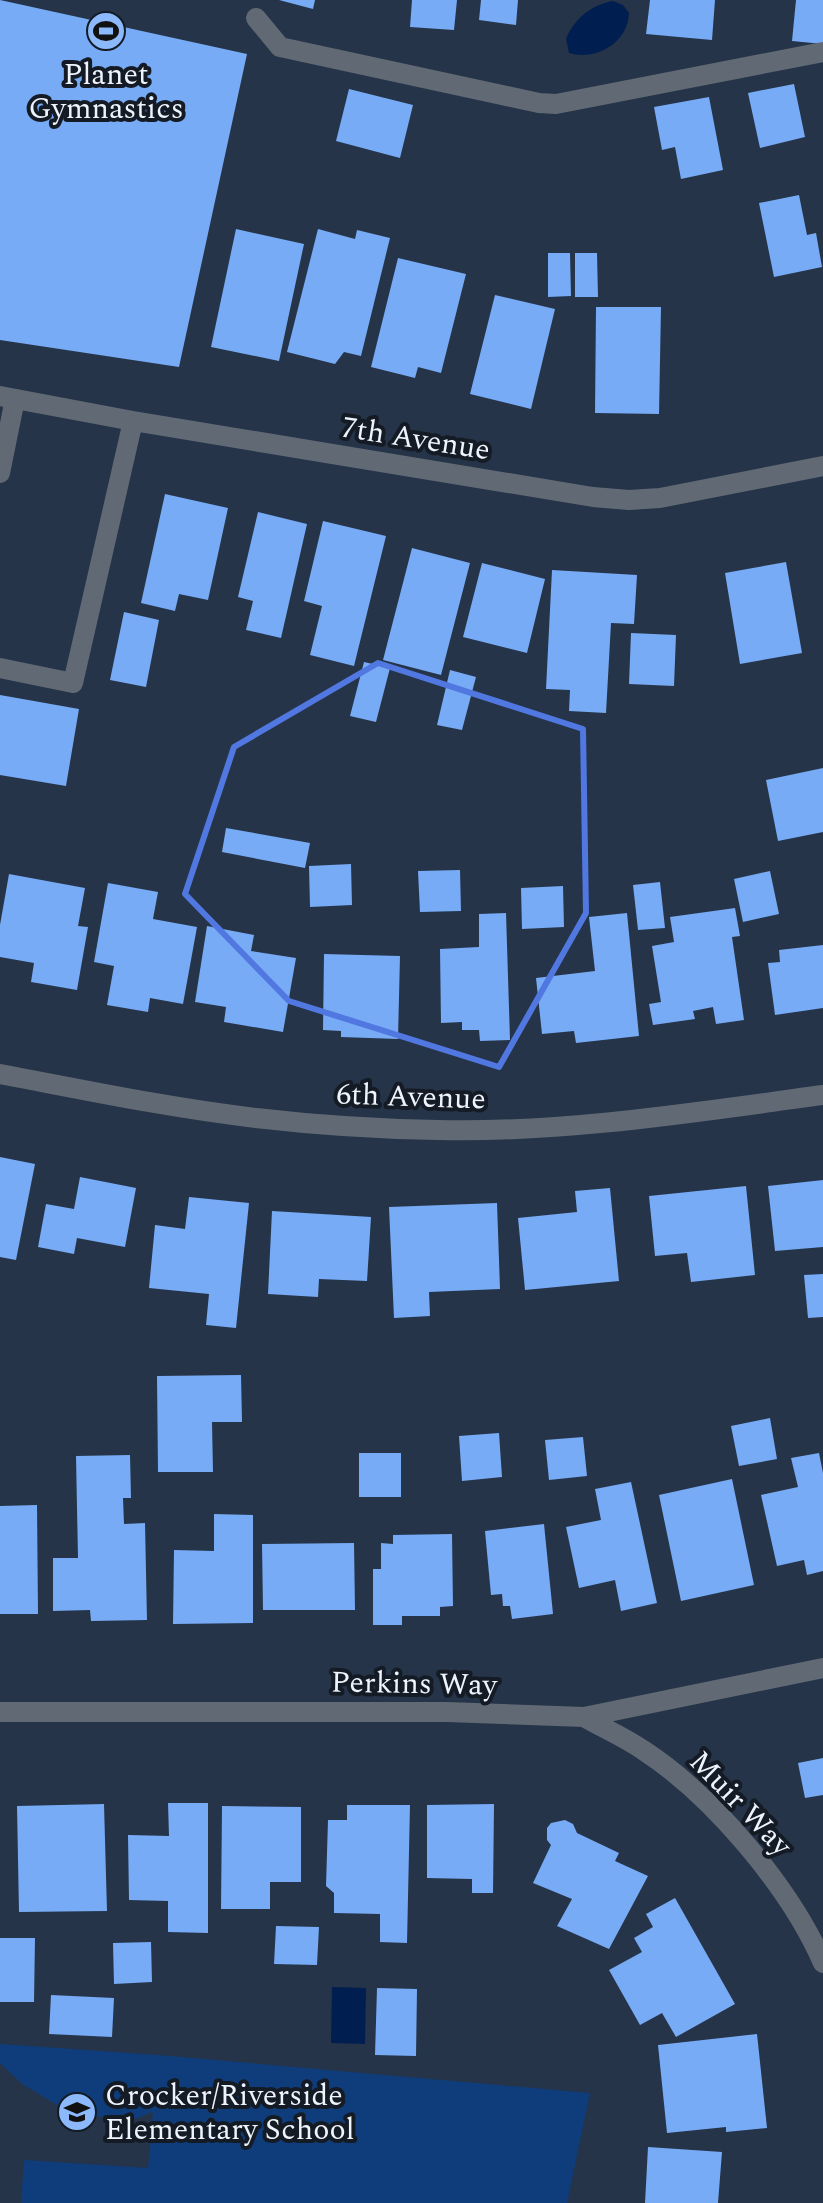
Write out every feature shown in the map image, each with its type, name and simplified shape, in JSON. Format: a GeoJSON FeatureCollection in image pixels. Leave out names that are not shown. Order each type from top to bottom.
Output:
{"type":"FeatureCollection","features":[{"type":"Feature","properties":{"kind":"street"},"geometry":{"type":"LineString","coordinates":[[256,18],[280,47],[539,103],[556,104],[823,52]]}},
{"type":"Feature","properties":{"kind":"street"},"geometry":{"type":"LineString","coordinates":[[0,473],[8,397]]}},
{"type":"Feature","properties":{"kind":"street","name":"7th Avenue"},"geometry":{"type":"LineString","coordinates":[[8,397],[133,421],[593,497],[629,500],[660,498],[823,466]]}},
{"type":"Feature","properties":{"kind":"street"},"geometry":{"type":"LineString","coordinates":[[0,668],[73,683],[133,421]]}},
{"type":"Feature","properties":{"kind":"street","name":"6th Avenue"},"geometry":{"type":"LineString","coordinates":[[0,1074],[256,1118],[440,1130],[605,1122],[823,1095]]}},
{"type":"Feature","properties":{"kind":"street","name":"Perkins Way"},"geometry":{"type":"LineString","coordinates":[[0,1712],[447,1712],[584,1717],[823,1668]]}},
{"type":"Feature","properties":{"kind":"street","name":"Muir Way"},"geometry":{"type":"LineString","coordinates":[[584,1717],[643,1750],[685,1783],[745,1842],[805,1926],[823,1963]]}},
{"type":"Feature","properties":{"kind":"highlighted area"},"geometry":{"type":"Polygon","coordinates":[[[378,663],[583,729],[586,913],[499,1067],[289,1001],[185,894],[234,747],[378,663]]]}},
{"type":"Feature","properties":{"kind":"shaded area"},"geometry":{"type":"Polygon","coordinates":[[[613,1],[623,5],[629,13],[627,24],[617,41],[600,52],[569,53],[566,39],[579,19],[598,6],[613,1]]]}},
{"type":"Feature","properties":{"kind":"shaded area"},"geometry":{"type":"Polygon","coordinates":[[[332,1987],[366,1988],[365,2044],[331,2043],[332,1987]]]}},
{"type":"Feature","properties":{"kind":"shaded area"},"geometry":{"type":"Polygon","coordinates":[[[0,2044],[590,2093],[567,2203],[21,2203],[24,2160],[148,2168],[153,2112],[135,2119],[74,2115],[22,2084],[0,2063],[0,2044]]]}},
{"type":"Feature","properties":{"kind":"building"},"geometry":{"type":"Polygon","coordinates":[[[0,0],[247,54],[179,367],[0,340],[0,0]]]}},
{"type":"Feature","properties":{"kind":"building"},"geometry":{"type":"Polygon","coordinates":[[[279,0],[315,0],[313,9],[279,0]]]}},
{"type":"Feature","properties":{"kind":"building"},"geometry":{"type":"Polygon","coordinates":[[[412,0],[457,0],[454,30],[410,27],[412,0]]]}},
{"type":"Feature","properties":{"kind":"building"},"geometry":{"type":"Polygon","coordinates":[[[481,0],[518,0],[516,25],[479,20],[481,0]]]}},
{"type":"Feature","properties":{"kind":"building"},"geometry":{"type":"Polygon","coordinates":[[[650,0],[715,0],[712,40],[646,34],[650,0]]]}},
{"type":"Feature","properties":{"kind":"building"},"geometry":{"type":"Polygon","coordinates":[[[796,0],[823,0],[823,44],[792,41],[796,0]]]}},
{"type":"Feature","properties":{"kind":"building"},"geometry":{"type":"Polygon","coordinates":[[[794,84],[805,137],[760,148],[748,93],[794,84]]]}},
{"type":"Feature","properties":{"kind":"building"},"geometry":{"type":"Polygon","coordinates":[[[349,89],[413,105],[400,158],[336,141],[349,89]]]}},
{"type":"Feature","properties":{"kind":"building"},"geometry":{"type":"Polygon","coordinates":[[[709,97],[723,170],[681,179],[675,147],[662,150],[654,107],[709,97]]]}},
{"type":"Feature","properties":{"kind":"building"},"geometry":{"type":"Polygon","coordinates":[[[799,195],[807,235],[816,233],[822,267],[774,277],[759,203],[799,195]]]}},
{"type":"Feature","properties":{"kind":"building"},"geometry":{"type":"Polygon","coordinates":[[[236,229],[304,244],[279,361],[211,347],[236,229]]]}},
{"type":"Feature","properties":{"kind":"building"},"geometry":{"type":"Polygon","coordinates":[[[318,229],[355,239],[357,230],[390,238],[361,356],[344,352],[335,364],[287,352],[318,229]]]}},
{"type":"Feature","properties":{"kind":"building"},"geometry":{"type":"Polygon","coordinates":[[[548,253],[570,253],[571,296],[548,297],[548,253]]]}},
{"type":"Feature","properties":{"kind":"building"},"geometry":{"type":"Polygon","coordinates":[[[575,253],[597,253],[598,297],[575,297],[575,253]]]}},
{"type":"Feature","properties":{"kind":"building"},"geometry":{"type":"Polygon","coordinates":[[[398,258],[466,274],[441,373],[418,367],[415,378],[371,367],[398,258]]]}},
{"type":"Feature","properties":{"kind":"building"},"geometry":{"type":"Polygon","coordinates":[[[495,295],[555,309],[531,409],[470,394],[495,295]]]}},
{"type":"Feature","properties":{"kind":"building"},"geometry":{"type":"Polygon","coordinates":[[[596,307],[661,307],[659,414],[595,413],[596,307]]]}},
{"type":"Feature","properties":{"kind":"building"},"geometry":{"type":"Polygon","coordinates":[[[165,494],[228,508],[208,600],[179,594],[175,611],[141,603],[165,494]]]}},
{"type":"Feature","properties":{"kind":"building"},"geometry":{"type":"Polygon","coordinates":[[[258,512],[307,524],[281,638],[246,630],[253,601],[238,597],[258,512]]]}},
{"type":"Feature","properties":{"kind":"building"},"geometry":{"type":"Polygon","coordinates":[[[323,521],[386,536],[354,666],[310,655],[322,606],[304,601],[323,521]]]}},
{"type":"Feature","properties":{"kind":"building"},"geometry":{"type":"Polygon","coordinates":[[[412,548],[470,563],[441,675],[383,660],[412,548]]]}},
{"type":"Feature","properties":{"kind":"building"},"geometry":{"type":"Polygon","coordinates":[[[786,562],[802,653],[740,664],[725,573],[786,562]]]}},
{"type":"Feature","properties":{"kind":"building"},"geometry":{"type":"Polygon","coordinates":[[[482,563],[545,579],[527,653],[463,637],[482,563]]]}},
{"type":"Feature","properties":{"kind":"building"},"geometry":{"type":"Polygon","coordinates":[[[552,570],[637,575],[634,624],[611,623],[606,713],[569,711],[570,690],[546,689],[552,570]]]}},
{"type":"Feature","properties":{"kind":"building"},"geometry":{"type":"Polygon","coordinates":[[[124,612],[159,620],[146,687],[110,680],[124,612]]]}},
{"type":"Feature","properties":{"kind":"building"},"geometry":{"type":"Polygon","coordinates":[[[631,633],[676,635],[674,686],[629,684],[631,633]]]}},
{"type":"Feature","properties":{"kind":"building"},"geometry":{"type":"Polygon","coordinates":[[[364,662],[390,668],[376,722],[350,716],[364,662]]]}},
{"type":"Feature","properties":{"kind":"building"},"geometry":{"type":"Polygon","coordinates":[[[450,670],[476,677],[462,730],[437,725],[450,670]]]}},
{"type":"Feature","properties":{"kind":"building"},"geometry":{"type":"Polygon","coordinates":[[[0,695],[79,709],[66,786],[0,775],[0,695]]]}},
{"type":"Feature","properties":{"kind":"building"},"geometry":{"type":"Polygon","coordinates":[[[823,768],[823,832],[778,841],[766,780],[823,768]]]}},
{"type":"Feature","properties":{"kind":"building"},"geometry":{"type":"Polygon","coordinates":[[[226,828],[310,843],[305,868],[222,852],[226,828]]]}},
{"type":"Feature","properties":{"kind":"building"},"geometry":{"type":"Polygon","coordinates":[[[351,864],[352,905],[310,907],[309,866],[351,864]]]}},
{"type":"Feature","properties":{"kind":"building"},"geometry":{"type":"Polygon","coordinates":[[[460,870],[461,911],[420,912],[418,871],[460,870]]]}},
{"type":"Feature","properties":{"kind":"building"},"geometry":{"type":"Polygon","coordinates":[[[770,871],[779,914],[743,922],[734,879],[770,871]]]}},
{"type":"Feature","properties":{"kind":"building"},"geometry":{"type":"Polygon","coordinates":[[[9,874],[85,888],[78,926],[88,927],[77,990],[31,982],[34,963],[0,957],[0,925],[9,874]]]}},
{"type":"Feature","properties":{"kind":"building"},"geometry":{"type":"Polygon","coordinates":[[[660,882],[665,928],[638,930],[633,885],[660,882]]]}},
{"type":"Feature","properties":{"kind":"building"},"geometry":{"type":"Polygon","coordinates":[[[108,883],[158,892],[153,919],[197,927],[183,1004],[150,998],[148,1012],[107,1005],[114,966],[94,962],[108,883]]]}},
{"type":"Feature","properties":{"kind":"building"},"geometry":{"type":"Polygon","coordinates":[[[563,886],[564,927],[522,929],[521,888],[563,886]]]}},
{"type":"Feature","properties":{"kind":"building"},"geometry":{"type":"Polygon","coordinates":[[[735,908],[740,936],[732,937],[744,1020],[716,1024],[713,1007],[693,1011],[695,1019],[653,1025],[649,1004],[661,1002],[652,946],[674,942],[670,917],[735,908]]]}},
{"type":"Feature","properties":{"kind":"building"},"geometry":{"type":"Polygon","coordinates":[[[506,913],[510,1040],[480,1041],[479,1030],[462,1030],[462,1022],[441,1023],[440,949],[479,947],[479,914],[506,913]]]}},
{"type":"Feature","properties":{"kind":"building"},"geometry":{"type":"Polygon","coordinates":[[[627,913],[639,1036],[576,1043],[574,1031],[542,1034],[536,978],[595,971],[589,917],[627,913]]]}},
{"type":"Feature","properties":{"kind":"building"},"geometry":{"type":"Polygon","coordinates":[[[207,926],[254,935],[251,951],[296,958],[283,1032],[224,1022],[226,1007],[195,1002],[207,926]]]}},
{"type":"Feature","properties":{"kind":"building"},"geometry":{"type":"Polygon","coordinates":[[[823,945],[823,1008],[775,1015],[768,963],[780,962],[779,950],[823,945]]]}},
{"type":"Feature","properties":{"kind":"building"},"geometry":{"type":"Polygon","coordinates":[[[324,954],[400,956],[398,1039],[341,1037],[341,1031],[323,1030],[324,954]]]}},
{"type":"Feature","properties":{"kind":"building"},"geometry":{"type":"Polygon","coordinates":[[[0,1157],[35,1164],[16,1260],[0,1257],[0,1157]]]}},
{"type":"Feature","properties":{"kind":"building"},"geometry":{"type":"Polygon","coordinates":[[[80,1177],[136,1188],[125,1247],[77,1238],[74,1254],[38,1247],[46,1204],[74,1209],[80,1177]]]}},
{"type":"Feature","properties":{"kind":"building"},"geometry":{"type":"Polygon","coordinates":[[[823,1180],[823,1247],[775,1251],[768,1186],[823,1180]]]}},
{"type":"Feature","properties":{"kind":"building"},"geometry":{"type":"Polygon","coordinates":[[[746,1186],[755,1275],[691,1282],[687,1253],[655,1256],[649,1196],[746,1186]]]}},
{"type":"Feature","properties":{"kind":"building"},"geometry":{"type":"Polygon","coordinates":[[[610,1188],[619,1281],[525,1290],[518,1218],[577,1212],[575,1191],[610,1188]]]}},
{"type":"Feature","properties":{"kind":"building"},"geometry":{"type":"Polygon","coordinates":[[[189,1197],[249,1203],[236,1328],[206,1325],[209,1294],[149,1288],[155,1225],[185,1229],[189,1197]]]}},
{"type":"Feature","properties":{"kind":"building"},"geometry":{"type":"Polygon","coordinates":[[[497,1203],[500,1289],[429,1292],[430,1316],[394,1318],[389,1207],[497,1203]]]}},
{"type":"Feature","properties":{"kind":"building"},"geometry":{"type":"Polygon","coordinates":[[[272,1211],[371,1217],[367,1281],[319,1279],[318,1297],[268,1294],[272,1211]]]}},
{"type":"Feature","properties":{"kind":"building"},"geometry":{"type":"Polygon","coordinates":[[[823,1274],[823,1317],[808,1318],[804,1275],[823,1274]]]}},
{"type":"Feature","properties":{"kind":"building"},"geometry":{"type":"Polygon","coordinates":[[[241,1375],[242,1422],[212,1422],[213,1472],[158,1472],[157,1376],[241,1375]]]}},
{"type":"Feature","properties":{"kind":"building"},"geometry":{"type":"Polygon","coordinates":[[[770,1418],[777,1459],[739,1466],[731,1426],[770,1418]]]}},
{"type":"Feature","properties":{"kind":"building"},"geometry":{"type":"Polygon","coordinates":[[[499,1433],[502,1477],[462,1481],[459,1436],[499,1433]]]}},
{"type":"Feature","properties":{"kind":"building"},"geometry":{"type":"Polygon","coordinates":[[[583,1437],[587,1476],[549,1480],[545,1440],[583,1437]]]}},
{"type":"Feature","properties":{"kind":"building"},"geometry":{"type":"Polygon","coordinates":[[[359,1453],[401,1453],[401,1497],[359,1497],[359,1453]]]}},
{"type":"Feature","properties":{"kind":"building"},"geometry":{"type":"Polygon","coordinates":[[[819,1453],[823,1473],[823,1571],[807,1575],[804,1560],[777,1566],[761,1495],[798,1487],[791,1458],[819,1453]]]}},
{"type":"Feature","properties":{"kind":"building"},"geometry":{"type":"Polygon","coordinates":[[[130,1455],[131,1498],[123,1498],[124,1524],[145,1523],[147,1620],[91,1621],[90,1610],[53,1611],[53,1558],[78,1558],[76,1456],[130,1455]]]}},
{"type":"Feature","properties":{"kind":"building"},"geometry":{"type":"Polygon","coordinates":[[[732,1479],[754,1585],[681,1601],[659,1495],[732,1479]]]}},
{"type":"Feature","properties":{"kind":"building"},"geometry":{"type":"Polygon","coordinates":[[[631,1482],[657,1603],[621,1611],[615,1580],[579,1588],[566,1527],[601,1520],[595,1489],[631,1482]]]}},
{"type":"Feature","properties":{"kind":"building"},"geometry":{"type":"Polygon","coordinates":[[[37,1505],[38,1614],[0,1614],[0,1506],[37,1505]]]}},
{"type":"Feature","properties":{"kind":"building"},"geometry":{"type":"Polygon","coordinates":[[[214,1514],[253,1515],[253,1623],[173,1624],[174,1550],[214,1551],[214,1514]]]}},
{"type":"Feature","properties":{"kind":"building"},"geometry":{"type":"Polygon","coordinates":[[[544,1524],[553,1614],[512,1619],[510,1606],[503,1606],[502,1594],[491,1595],[485,1531],[544,1524]]]}},
{"type":"Feature","properties":{"kind":"building"},"geometry":{"type":"Polygon","coordinates":[[[452,1534],[453,1606],[440,1607],[440,1616],[402,1616],[402,1625],[373,1625],[373,1569],[381,1569],[381,1543],[393,1544],[393,1535],[452,1534]]]}},
{"type":"Feature","properties":{"kind":"building"},"geometry":{"type":"Polygon","coordinates":[[[354,1543],[355,1610],[263,1610],[262,1544],[354,1543]]]}},
{"type":"Feature","properties":{"kind":"building"},"geometry":{"type":"Polygon","coordinates":[[[823,1758],[823,1795],[805,1798],[798,1763],[823,1758]]]}},
{"type":"Feature","properties":{"kind":"building"},"geometry":{"type":"Polygon","coordinates":[[[168,1803],[208,1803],[208,1933],[168,1932],[168,1901],[129,1900],[128,1835],[169,1836],[168,1803]]]}},
{"type":"Feature","properties":{"kind":"building"},"geometry":{"type":"Polygon","coordinates":[[[104,1804],[107,1911],[19,1912],[17,1806],[104,1804]]]}},
{"type":"Feature","properties":{"kind":"building"},"geometry":{"type":"Polygon","coordinates":[[[494,1804],[493,1893],[472,1893],[472,1879],[427,1878],[427,1805],[494,1804]]]}},
{"type":"Feature","properties":{"kind":"building"},"geometry":{"type":"Polygon","coordinates":[[[347,1805],[410,1805],[407,1943],[380,1942],[380,1914],[334,1913],[334,1893],[326,1886],[328,1820],[347,1820],[347,1805]]]}},
{"type":"Feature","properties":{"kind":"building"},"geometry":{"type":"Polygon","coordinates":[[[222,1806],[301,1807],[301,1882],[270,1882],[270,1909],[221,1909],[222,1806]]]}},
{"type":"Feature","properties":{"kind":"building"},"geometry":{"type":"Polygon","coordinates":[[[565,1820],[573,1824],[577,1833],[619,1853],[615,1861],[648,1876],[609,1949],[557,1926],[572,1899],[533,1883],[551,1845],[547,1840],[547,1828],[551,1823],[565,1820]]]}},
{"type":"Feature","properties":{"kind":"building"},"geometry":{"type":"Polygon","coordinates":[[[675,1898],[735,2004],[676,2037],[662,2013],[640,2025],[609,1970],[642,1952],[634,1938],[653,1927],[646,1914],[675,1898]]]}},
{"type":"Feature","properties":{"kind":"building"},"geometry":{"type":"Polygon","coordinates":[[[276,1926],[319,1927],[317,1965],[274,1964],[276,1926]]]}},
{"type":"Feature","properties":{"kind":"building"},"geometry":{"type":"Polygon","coordinates":[[[0,1938],[35,1938],[34,2002],[0,2002],[0,1938]]]}},
{"type":"Feature","properties":{"kind":"building"},"geometry":{"type":"Polygon","coordinates":[[[151,1942],[152,1982],[114,1984],[113,1943],[151,1942]]]}},
{"type":"Feature","properties":{"kind":"building"},"geometry":{"type":"Polygon","coordinates":[[[377,1988],[417,1989],[416,2056],[375,2055],[377,1988]]]}},
{"type":"Feature","properties":{"kind":"building"},"geometry":{"type":"Polygon","coordinates":[[[51,1995],[114,1998],[112,2037],[49,2034],[51,1995]]]}},
{"type":"Feature","properties":{"kind":"building"},"geometry":{"type":"Polygon","coordinates":[[[757,2034],[767,2128],[726,2132],[726,2127],[667,2133],[658,2045],[757,2034]]]}},
{"type":"Feature","properties":{"kind":"building"},"geometry":{"type":"Polygon","coordinates":[[[648,2147],[722,2152],[718,2203],[645,2203],[648,2147]]]}},
{"type":"Feature","properties":{"kind":"place","name":"Planet Gymnastics"},"geometry":{"type":"Point","coordinates":[106,31]}},
{"type":"Feature","properties":{"kind":"place","name":"Crocker/Riverside Elementary School"},"geometry":{"type":"Point","coordinates":[77,2112]}}]}
